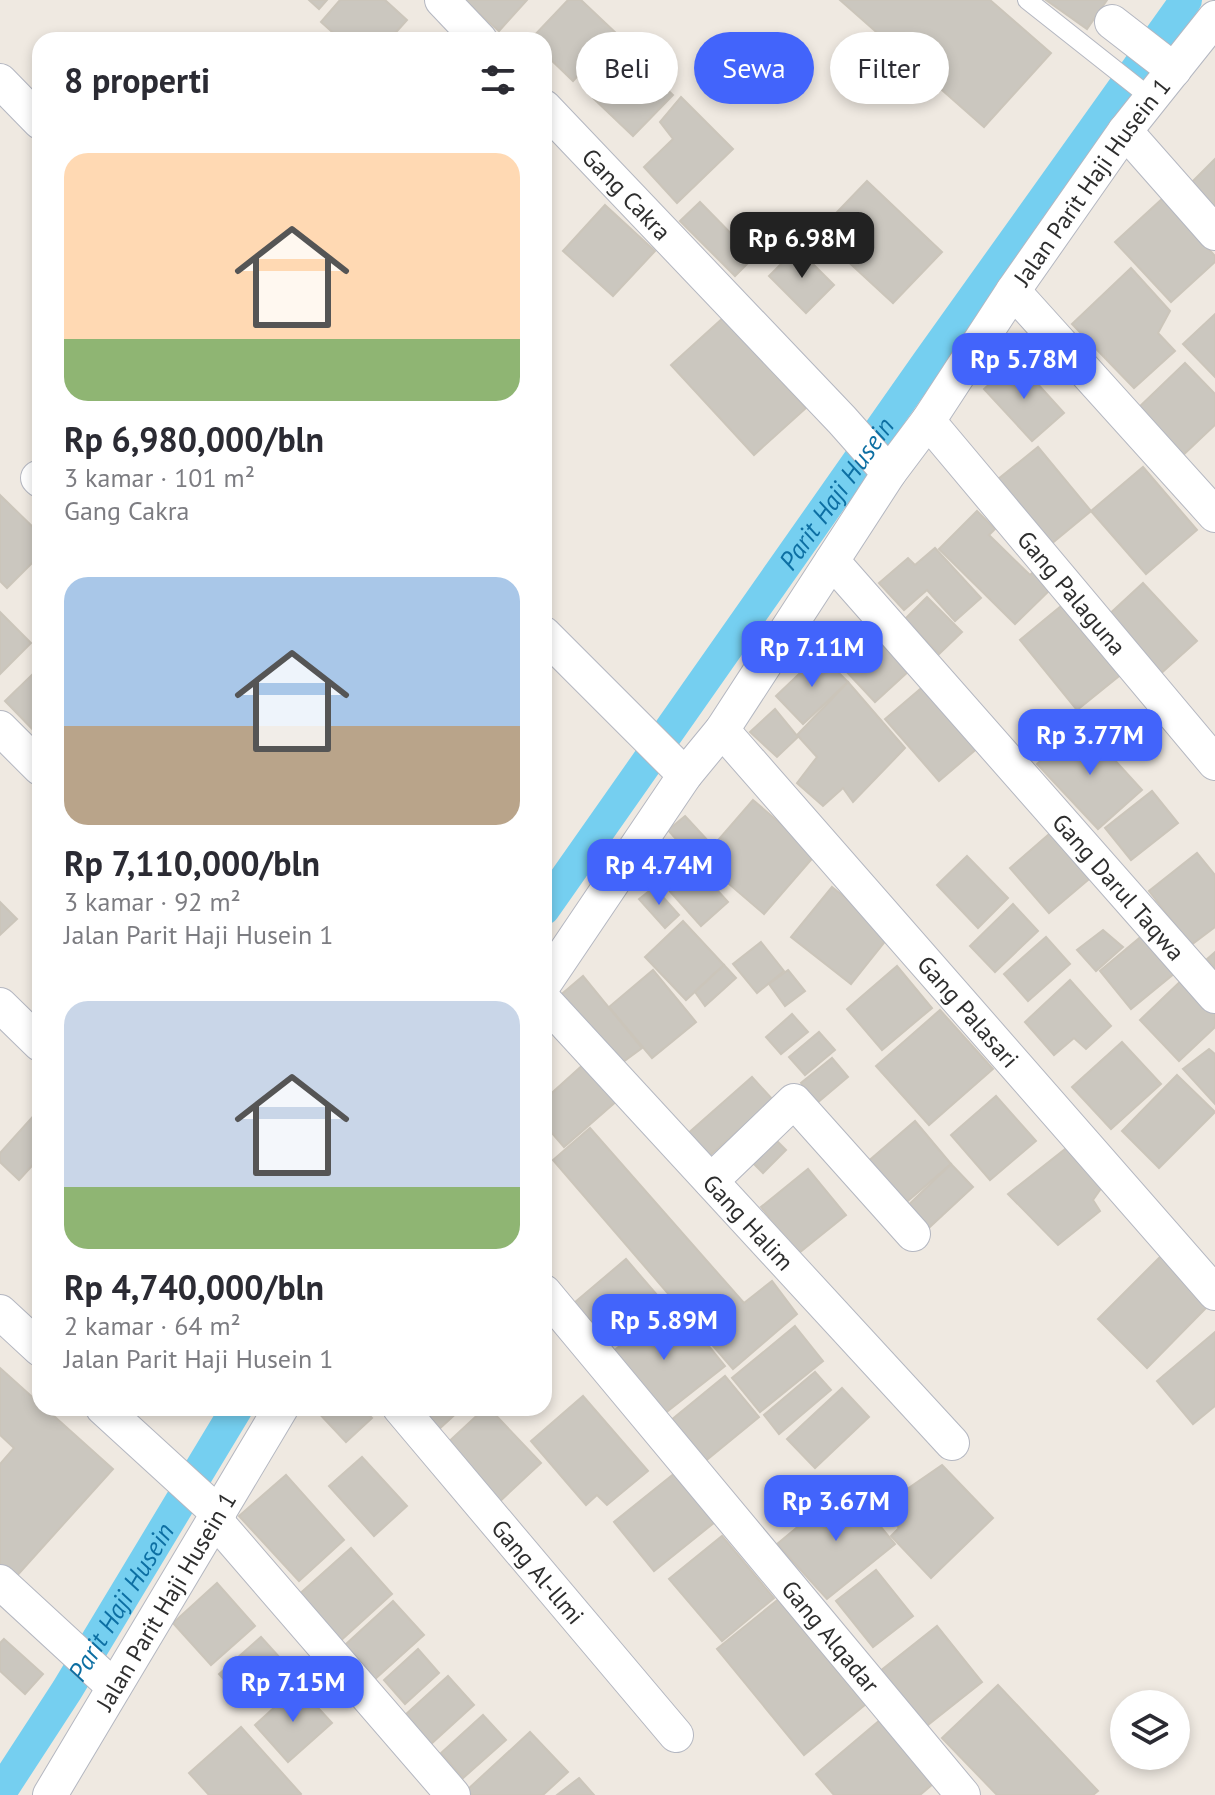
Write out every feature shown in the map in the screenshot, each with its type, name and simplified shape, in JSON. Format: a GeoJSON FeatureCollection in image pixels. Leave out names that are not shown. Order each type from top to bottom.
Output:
{"type":"FeatureCollection","features":[{"type":"Feature","properties":{"kind":"street"},"geometry":{"type":"LineString","coordinates":[[442,0],[472,32]]}},
{"type":"Feature","properties":{"kind":"street"},"geometry":{"type":"LineString","coordinates":[[1112,22],[1200,49]]}},
{"type":"Feature","properties":{"kind":"street","name":"Jalan Parit Haji Husein 1"},"geometry":{"type":"LineString","coordinates":[[552,971],[676,766],[722,730],[832,561],[881,463],[928,421],[1013,291],[1125,131],[1151,98],[1200,49]]}},
{"type":"Feature","properties":{"kind":"street"},"geometry":{"type":"LineString","coordinates":[[0,81],[32,114]]}},
{"type":"Feature","properties":{"kind":"street","name":"Gang Cakra"},"geometry":{"type":"LineString","coordinates":[[552,115],[881,463]]}},
{"type":"Feature","properties":{"kind":"street"},"geometry":{"type":"LineString","coordinates":[[1125,131],[1215,233]]}},
{"type":"Feature","properties":{"kind":"street"},"geometry":{"type":"LineString","coordinates":[[1013,291],[1215,515]]}},
{"type":"Feature","properties":{"kind":"street","name":"Gang Palaguna"},"geometry":{"type":"LineString","coordinates":[[928,421],[1215,763]]}},
{"type":"Feature","properties":{"kind":"street","name":"Gang Darul Taqwa"},"geometry":{"type":"LineString","coordinates":[[832,561],[1215,996]]}},
{"type":"Feature","properties":{"kind":"street"},"geometry":{"type":"LineString","coordinates":[[552,642],[676,766]]}},
{"type":"Feature","properties":{"kind":"street"},"geometry":{"type":"LineString","coordinates":[[0,728],[32,760]]}},
{"type":"Feature","properties":{"kind":"street","name":"Gang Palasari"},"geometry":{"type":"LineString","coordinates":[[722,730],[1215,1293]]}},
{"type":"Feature","properties":{"kind":"street"},"geometry":{"type":"LineString","coordinates":[[0,1005],[32,1036]]}},
{"type":"Feature","properties":{"kind":"street","name":"Gang Halim"},"geometry":{"type":"LineString","coordinates":[[552,1009],[952,1443]]}},
{"type":"Feature","properties":{"kind":"street"},"geometry":{"type":"LineString","coordinates":[[711,1181],[794,1101],[913,1234]]}},
{"type":"Feature","properties":{"kind":"street","name":"Gang Alqadar"},"geometry":{"type":"LineString","coordinates":[[552,1302],[963,1795]]}},
{"type":"Feature","properties":{"kind":"street"},"geometry":{"type":"LineString","coordinates":[[0,1312],[32,1342]]}},
{"type":"Feature","properties":{"kind":"street"},"geometry":{"type":"LineString","coordinates":[[112,1416],[212,1512],[453,1795]]}},
{"type":"Feature","properties":{"kind":"street","name":"Jalan Parit Haji Husein 1"},"geometry":{"type":"LineString","coordinates":[[50,1795],[106,1680],[276,1416]]}},
{"type":"Feature","properties":{"kind":"street","name":"Gang Al-llmi"},"geometry":{"type":"LineString","coordinates":[[407,1416],[676,1735]]}},
{"type":"Feature","properties":{"kind":"street"},"geometry":{"type":"LineString","coordinates":[[0,1582],[106,1680]]}},
{"type":"Feature","properties":{"kind":"lane"},"geometry":{"type":"LineString","coordinates":[[1027,0],[1151,98]]}},
{"type":"Feature","properties":{"kind":"building"},"geometry":{"type":"Polygon","coordinates":[[[309,0],[327,0],[319,9],[309,0]]]}},
{"type":"Feature","properties":{"kind":"building"},"geometry":{"type":"Polygon","coordinates":[[[340,0],[385,0],[407,20],[396,32],[332,32],[321,22],[340,0]]]}},
{"type":"Feature","properties":{"kind":"building"},"geometry":{"type":"Polygon","coordinates":[[[464,0],[527,0],[499,31],[464,0]]]}},
{"type":"Feature","properties":{"kind":"building"},"geometry":{"type":"Polygon","coordinates":[[[568,0],[581,0],[615,32],[576,32],[576,78],[573,81],[552,61],[552,32],[538,32],[568,0]]]}},
{"type":"Feature","properties":{"kind":"building"},"geometry":{"type":"Polygon","coordinates":[[[840,0],[990,0],[1051,53],[984,127],[949,96],[949,32],[876,32],[840,0]]]}},
{"type":"Feature","properties":{"kind":"building"},"geometry":{"type":"Polygon","coordinates":[[[1046,0],[1107,0],[1087,29],[1046,0]]]}},
{"type":"Feature","properties":{"kind":"building"},"geometry":{"type":"Polygon","coordinates":[[[681,97],[733,149],[677,203],[644,167],[673,139],[660,122],[681,97]]]}},
{"type":"Feature","properties":{"kind":"building"},"geometry":{"type":"Polygon","coordinates":[[[599,104],[664,104],[633,136],[599,104]]]}},
{"type":"Feature","properties":{"kind":"building"},"geometry":{"type":"Polygon","coordinates":[[[1215,159],[1215,215],[1187,187],[1215,159]]]}},
{"type":"Feature","properties":{"kind":"building"},"geometry":{"type":"Polygon","coordinates":[[[867,181],[942,252],[893,303],[817,233],[867,181]]]}},
{"type":"Feature","properties":{"kind":"building"},"geometry":{"type":"Polygon","coordinates":[[[1162,199],[1215,256],[1215,262],[1171,302],[1115,242],[1162,199]]]}},
{"type":"Feature","properties":{"kind":"building"},"geometry":{"type":"Polygon","coordinates":[[[700,202],[754,257],[735,276],[680,221],[700,202]]]}},
{"type":"Feature","properties":{"kind":"building"},"geometry":{"type":"Polygon","coordinates":[[[605,205],[655,251],[613,296],[563,251],[605,205]]]}},
{"type":"Feature","properties":{"kind":"building"},"geometry":{"type":"Polygon","coordinates":[[[797,248],[834,285],[806,313],[769,276],[797,248]]]}},
{"type":"Feature","properties":{"kind":"building"},"geometry":{"type":"Polygon","coordinates":[[[1131,268],[1170,311],[1158,333],[1175,351],[1134,388],[1072,324],[1131,268]]]}},
{"type":"Feature","properties":{"kind":"building"},"geometry":{"type":"Polygon","coordinates":[[[1215,314],[1215,377],[1183,344],[1215,314]]]}},
{"type":"Feature","properties":{"kind":"building"},"geometry":{"type":"Polygon","coordinates":[[[723,318],[806,408],[754,455],[671,365],[723,318]]]}},
{"type":"Feature","properties":{"kind":"building"},"geometry":{"type":"Polygon","coordinates":[[[1016,360],[1064,413],[1032,441],[984,389],[1016,360]]]}},
{"type":"Feature","properties":{"kind":"building"},"geometry":{"type":"Polygon","coordinates":[[[1185,363],[1215,394],[1215,425],[1181,457],[1136,410],[1185,363]]]}},
{"type":"Feature","properties":{"kind":"building"},"geometry":{"type":"Polygon","coordinates":[[[1038,447],[1091,511],[1045,549],[992,484],[1038,447]]]}},
{"type":"Feature","properties":{"kind":"building"},"geometry":{"type":"Polygon","coordinates":[[[1143,467],[1197,530],[1146,574],[1091,511],[1143,467]]]}},
{"type":"Feature","properties":{"kind":"building"},"geometry":{"type":"Polygon","coordinates":[[[0,495],[32,526],[32,563],[7,588],[0,581],[0,495]]]}},
{"type":"Feature","properties":{"kind":"building"},"geometry":{"type":"Polygon","coordinates":[[[977,511],[995,529],[989,535],[1030,575],[1039,567],[1056,584],[1015,624],[939,549],[977,511]]]}},
{"type":"Feature","properties":{"kind":"building"},"geometry":{"type":"Polygon","coordinates":[[[935,548],[981,598],[955,621],[927,590],[904,610],[879,583],[908,558],[915,565],[935,548]]]}},
{"type":"Feature","properties":{"kind":"building"},"geometry":{"type":"Polygon","coordinates":[[[1143,583],[1197,641],[1158,676],[1105,618],[1143,583]]]}},
{"type":"Feature","properties":{"kind":"building"},"geometry":{"type":"Polygon","coordinates":[[[927,597],[962,632],[939,654],[905,619],[927,597]]]}},
{"type":"Feature","properties":{"kind":"building"},"geometry":{"type":"Polygon","coordinates":[[[1066,602],[1124,672],[1077,710],[1020,640],[1066,602]]]}},
{"type":"Feature","properties":{"kind":"building"},"geometry":{"type":"Polygon","coordinates":[[[0,612],[31,643],[0,674],[0,612]]]}},
{"type":"Feature","properties":{"kind":"building"},"geometry":{"type":"Polygon","coordinates":[[[865,622],[910,670],[875,702],[830,654],[865,622]]]}},
{"type":"Feature","properties":{"kind":"building"},"geometry":{"type":"Polygon","coordinates":[[[820,654],[848,682],[803,724],[776,696],[820,654]]]}},
{"type":"Feature","properties":{"kind":"building"},"geometry":{"type":"Polygon","coordinates":[[[32,675],[32,729],[5,701],[32,675]]]}},
{"type":"Feature","properties":{"kind":"building"},"geometry":{"type":"Polygon","coordinates":[[[932,679],[986,741],[939,781],[885,719],[932,679]]]}},
{"type":"Feature","properties":{"kind":"building"},"geometry":{"type":"Polygon","coordinates":[[[848,682],[905,748],[853,802],[843,788],[823,806],[797,783],[817,757],[797,735],[848,682]]]}},
{"type":"Feature","properties":{"kind":"building"},"geometry":{"type":"Polygon","coordinates":[[[775,709],[798,737],[777,757],[750,732],[775,709]]]}},
{"type":"Feature","properties":{"kind":"building"},"geometry":{"type":"Polygon","coordinates":[[[1082,724],[1142,790],[1098,829],[1037,764],[1082,724]]]}},
{"type":"Feature","properties":{"kind":"building"},"geometry":{"type":"Polygon","coordinates":[[[1152,791],[1178,823],[1131,860],[1105,828],[1152,791]]]}},
{"type":"Feature","properties":{"kind":"building"},"geometry":{"type":"Polygon","coordinates":[[[753,800],[816,854],[764,914],[701,860],[753,800]]]}},
{"type":"Feature","properties":{"kind":"building"},"geometry":{"type":"Polygon","coordinates":[[[685,816],[710,843],[693,858],[668,830],[685,816]]]}},
{"type":"Feature","properties":{"kind":"building"},"geometry":{"type":"Polygon","coordinates":[[[1055,829],[1094,875],[1049,913],[1010,868],[1055,829]]]}},
{"type":"Feature","properties":{"kind":"building"},"geometry":{"type":"Polygon","coordinates":[[[675,844],[728,902],[701,926],[649,868],[675,844]]]}},
{"type":"Feature","properties":{"kind":"building"},"geometry":{"type":"Polygon","coordinates":[[[1197,853],[1215,875],[1215,927],[1191,945],[1149,891],[1197,853]]]}},
{"type":"Feature","properties":{"kind":"building"},"geometry":{"type":"Polygon","coordinates":[[[967,856],[1008,898],[978,928],[937,885],[967,856]]]}},
{"type":"Feature","properties":{"kind":"building"},"geometry":{"type":"Polygon","coordinates":[[[654,887],[679,915],[665,928],[639,899],[654,887]]]}},
{"type":"Feature","properties":{"kind":"building"},"geometry":{"type":"Polygon","coordinates":[[[832,887],[891,934],[851,984],[791,937],[832,887]]]}},
{"type":"Feature","properties":{"kind":"building"},"geometry":{"type":"Polygon","coordinates":[[[0,902],[17,919],[0,935],[0,902]]]}},
{"type":"Feature","properties":{"kind":"building"},"geometry":{"type":"Polygon","coordinates":[[[1013,904],[1038,931],[995,972],[970,946],[1013,904]]]}},
{"type":"Feature","properties":{"kind":"building"},"geometry":{"type":"Polygon","coordinates":[[[683,921],[724,965],[686,1000],[645,957],[683,921]]]}},
{"type":"Feature","properties":{"kind":"building"},"geometry":{"type":"Polygon","coordinates":[[[1103,930],[1123,947],[1096,971],[1077,950],[1103,930]]]}},
{"type":"Feature","properties":{"kind":"building"},"geometry":{"type":"Polygon","coordinates":[[[1149,930],[1181,968],[1131,1009],[1100,971],[1149,930]]]}},
{"type":"Feature","properties":{"kind":"building"},"geometry":{"type":"Polygon","coordinates":[[[1046,937],[1070,964],[1028,1001],[1004,974],[1046,937]]]}},
{"type":"Feature","properties":{"kind":"building"},"geometry":{"type":"Polygon","coordinates":[[[761,942],[784,971],[757,993],[733,964],[761,942]]]}},
{"type":"Feature","properties":{"kind":"building"},"geometry":{"type":"Polygon","coordinates":[[[1215,952],[1215,968],[1207,959],[1215,952]]]}},
{"type":"Feature","properties":{"kind":"building"},"geometry":{"type":"Polygon","coordinates":[[[724,965],[736,978],[705,1006],[695,992],[724,965]]]}},
{"type":"Feature","properties":{"kind":"building"},"geometry":{"type":"Polygon","coordinates":[[[897,966],[932,1008],[882,1050],[847,1009],[897,966]]]}},
{"type":"Feature","properties":{"kind":"building"},"geometry":{"type":"Polygon","coordinates":[[[653,970],[696,1022],[652,1058],[609,1007],[653,970]]]}},
{"type":"Feature","properties":{"kind":"building"},"geometry":{"type":"Polygon","coordinates":[[[788,970],[805,991],[785,1006],[769,984],[788,970]]]}},
{"type":"Feature","properties":{"kind":"building"},"geometry":{"type":"Polygon","coordinates":[[[583,976],[642,1048],[612,1070],[556,999],[583,976]]]}},
{"type":"Feature","properties":{"kind":"building"},"geometry":{"type":"Polygon","coordinates":[[[1184,978],[1215,1010],[1215,1027],[1179,1061],[1140,1020],[1184,978]]]}},
{"type":"Feature","properties":{"kind":"building"},"geometry":{"type":"Polygon","coordinates":[[[1070,980],[1111,1026],[1086,1049],[1074,1038],[1054,1055],[1025,1022],[1070,980]]]}},
{"type":"Feature","properties":{"kind":"building"},"geometry":{"type":"Polygon","coordinates":[[[940,1010],[993,1069],[929,1125],[876,1066],[940,1010]]]}},
{"type":"Feature","properties":{"kind":"building"},"geometry":{"type":"Polygon","coordinates":[[[792,1014],[808,1032],[781,1054],[766,1037],[792,1014]]]}},
{"type":"Feature","properties":{"kind":"building"},"geometry":{"type":"Polygon","coordinates":[[[819,1032],[835,1050],[805,1075],[789,1057],[819,1032]]]}},
{"type":"Feature","properties":{"kind":"building"},"geometry":{"type":"Polygon","coordinates":[[[1122,1042],[1161,1084],[1111,1129],[1072,1087],[1122,1042]]]}},
{"type":"Feature","properties":{"kind":"building"},"geometry":{"type":"Polygon","coordinates":[[[1209,1049],[1215,1054],[1215,1104],[1183,1069],[1209,1049]]]}},
{"type":"Feature","properties":{"kind":"building"},"geometry":{"type":"Polygon","coordinates":[[[832,1058],[848,1077],[817,1103],[801,1083],[832,1058]]]}},
{"type":"Feature","properties":{"kind":"building"},"geometry":{"type":"Polygon","coordinates":[[[585,1063],[618,1100],[564,1147],[552,1133],[552,1093],[585,1063]]]}},
{"type":"Feature","properties":{"kind":"building"},"geometry":{"type":"Polygon","coordinates":[[[1177,1075],[1215,1112],[1159,1168],[1122,1131],[1177,1075]]]}},
{"type":"Feature","properties":{"kind":"building"},"geometry":{"type":"Polygon","coordinates":[[[752,1077],[773,1100],[707,1158],[686,1135],[752,1077]]]}},
{"type":"Feature","properties":{"kind":"building"},"geometry":{"type":"Polygon","coordinates":[[[996,1096],[1036,1141],[990,1180],[951,1135],[996,1096]]]}},
{"type":"Feature","properties":{"kind":"building"},"geometry":{"type":"Polygon","coordinates":[[[32,1117],[32,1166],[19,1180],[0,1162],[0,1153],[32,1117]]]}},
{"type":"Feature","properties":{"kind":"building"},"geometry":{"type":"Polygon","coordinates":[[[915,1121],[951,1164],[895,1212],[859,1169],[915,1121]]]}},
{"type":"Feature","properties":{"kind":"building"},"geometry":{"type":"Polygon","coordinates":[[[590,1128],[744,1303],[772,1281],[797,1314],[733,1369],[553,1160],[590,1128]]]}},
{"type":"Feature","properties":{"kind":"building"},"geometry":{"type":"Polygon","coordinates":[[[770,1134],[786,1150],[763,1173],[747,1157],[770,1134]]]}},
{"type":"Feature","properties":{"kind":"building"},"geometry":{"type":"Polygon","coordinates":[[[1069,1146],[1102,1187],[1093,1200],[1100,1211],[1058,1245],[1008,1194],[1069,1146]]]}},
{"type":"Feature","properties":{"kind":"building"},"geometry":{"type":"Polygon","coordinates":[[[951,1164],[973,1187],[919,1237],[898,1215],[951,1164]]]}},
{"type":"Feature","properties":{"kind":"building"},"geometry":{"type":"Polygon","coordinates":[[[808,1169],[846,1215],[799,1253],[763,1222],[769,1217],[761,1207],[808,1169]]]}},
{"type":"Feature","properties":{"kind":"building"},"geometry":{"type":"Polygon","coordinates":[[[1162,1255],[1207,1307],[1147,1368],[1098,1319],[1162,1255]]]}},
{"type":"Feature","properties":{"kind":"building"},"geometry":{"type":"Polygon","coordinates":[[[626,1259],[663,1302],[605,1351],[568,1308],[626,1259]]]}},
{"type":"Feature","properties":{"kind":"building"},"geometry":{"type":"Polygon","coordinates":[[[673,1302],[725,1366],[655,1421],[604,1359],[673,1302]]]}},
{"type":"Feature","properties":{"kind":"building"},"geometry":{"type":"Polygon","coordinates":[[[795,1326],[823,1361],[760,1412],[732,1378],[795,1326]]]}},
{"type":"Feature","properties":{"kind":"building"},"geometry":{"type":"Polygon","coordinates":[[[1215,1332],[1215,1406],[1193,1424],[1157,1381],[1215,1332]]]}},
{"type":"Feature","properties":{"kind":"building"},"geometry":{"type":"Polygon","coordinates":[[[0,1368],[32,1397],[32,1416],[54,1416],[113,1469],[14,1579],[0,1566],[0,1464],[14,1448],[0,1435],[0,1368]]]}},
{"type":"Feature","properties":{"kind":"building"},"geometry":{"type":"Polygon","coordinates":[[[815,1372],[831,1390],[779,1434],[764,1415],[815,1372]]]}},
{"type":"Feature","properties":{"kind":"building"},"geometry":{"type":"Polygon","coordinates":[[[725,1376],[759,1417],[698,1467],[664,1426],[725,1376]]]}},
{"type":"Feature","properties":{"kind":"building"},"geometry":{"type":"Polygon","coordinates":[[[842,1388],[869,1417],[815,1468],[787,1439],[842,1388]]]}},
{"type":"Feature","properties":{"kind":"building"},"geometry":{"type":"Polygon","coordinates":[[[583,1396],[648,1471],[607,1505],[597,1495],[586,1505],[531,1441],[583,1396]]]}},
{"type":"Feature","properties":{"kind":"building"},"geometry":{"type":"Polygon","coordinates":[[[322,1416],[372,1418],[346,1442],[322,1416]]]}},
{"type":"Feature","properties":{"kind":"building"},"geometry":{"type":"Polygon","coordinates":[[[425,1416],[453,1416],[438,1430],[425,1416]]]}},
{"type":"Feature","properties":{"kind":"building"},"geometry":{"type":"Polygon","coordinates":[[[476,1416],[497,1416],[541,1463],[497,1504],[443,1447],[476,1416]]]}},
{"type":"Feature","properties":{"kind":"building"},"geometry":{"type":"Polygon","coordinates":[[[362,1457],[407,1506],[374,1536],[329,1486],[362,1457]]]}},
{"type":"Feature","properties":{"kind":"building"},"geometry":{"type":"Polygon","coordinates":[[[942,1465],[993,1518],[931,1578],[891,1536],[899,1528],[886,1512],[900,1494],[942,1465]]]}},
{"type":"Feature","properties":{"kind":"building"},"geometry":{"type":"Polygon","coordinates":[[[680,1469],[720,1518],[654,1571],[614,1522],[680,1469]]]}},
{"type":"Feature","properties":{"kind":"building"},"geometry":{"type":"Polygon","coordinates":[[[286,1475],[344,1540],[299,1581],[239,1516],[286,1475]]]}},
{"type":"Feature","properties":{"kind":"building"},"geometry":{"type":"Polygon","coordinates":[[[847,1486],[895,1544],[827,1599],[777,1544],[847,1486]]]}},
{"type":"Feature","properties":{"kind":"building"},"geometry":{"type":"Polygon","coordinates":[[[722,1536],[774,1598],[722,1641],[669,1579],[722,1536]]]}},
{"type":"Feature","properties":{"kind":"building"},"geometry":{"type":"Polygon","coordinates":[[[351,1548],[392,1594],[338,1643],[296,1597],[351,1548]]]}},
{"type":"Feature","properties":{"kind":"building"},"geometry":{"type":"Polygon","coordinates":[[[876,1570],[913,1616],[873,1647],[836,1601],[876,1570]]]}},
{"type":"Feature","properties":{"kind":"building"},"geometry":{"type":"Polygon","coordinates":[[[217,1583],[255,1626],[211,1665],[173,1623],[217,1583]]]}},
{"type":"Feature","properties":{"kind":"building"},"geometry":{"type":"Polygon","coordinates":[[[785,1594],[872,1699],[804,1755],[717,1649],[785,1594]]]}},
{"type":"Feature","properties":{"kind":"building"},"geometry":{"type":"Polygon","coordinates":[[[393,1601],[424,1635],[365,1688],[334,1655],[393,1601]]]}},
{"type":"Feature","properties":{"kind":"building"},"geometry":{"type":"Polygon","coordinates":[[[937,1626],[982,1682],[924,1728],[879,1672],[937,1626]]]}},
{"type":"Feature","properties":{"kind":"building"},"geometry":{"type":"Polygon","coordinates":[[[261,1637],[290,1669],[248,1706],[219,1674],[261,1637]]]}},
{"type":"Feature","properties":{"kind":"building"},"geometry":{"type":"Polygon","coordinates":[[[4,1639],[43,1674],[25,1694],[0,1671],[0,1643],[4,1639]]]}},
{"type":"Feature","properties":{"kind":"building"},"geometry":{"type":"Polygon","coordinates":[[[418,1649],[439,1673],[405,1704],[384,1680],[418,1649]]]}},
{"type":"Feature","properties":{"kind":"building"},"geometry":{"type":"Polygon","coordinates":[[[448,1676],[474,1705],[431,1744],[405,1715],[448,1676]]]}},
{"type":"Feature","properties":{"kind":"building"},"geometry":{"type":"Polygon","coordinates":[[[998,1685],[1098,1791],[1093,1795],[997,1795],[942,1738],[998,1685]]]}},
{"type":"Feature","properties":{"kind":"building"},"geometry":{"type":"Polygon","coordinates":[[[298,1686],[332,1723],[288,1762],[255,1725],[298,1686]]]}},
{"type":"Feature","properties":{"kind":"building"},"geometry":{"type":"Polygon","coordinates":[[[483,1715],[506,1740],[463,1778],[441,1753],[483,1715]]]}},
{"type":"Feature","properties":{"kind":"building"},"geometry":{"type":"Polygon","coordinates":[[[886,1715],[940,1778],[920,1795],[834,1795],[816,1774],[886,1715]]]}},
{"type":"Feature","properties":{"kind":"building"},"geometry":{"type":"Polygon","coordinates":[[[241,1727],[300,1795],[209,1795],[189,1773],[241,1727]]]}},
{"type":"Feature","properties":{"kind":"building"},"geometry":{"type":"Polygon","coordinates":[[[530,1732],[568,1772],[543,1795],[472,1795],[467,1790],[530,1732]]]}},
{"type":"Feature","properties":{"kind":"building"},"geometry":{"type":"Polygon","coordinates":[[[579,1778],[594,1795],[557,1795],[579,1778]]]}},
{"type":"Feature","properties":{"kind":"waterway","name":"Parit Haji Husein"},"geometry":{"type":"LineString","coordinates":[[552,898],[1186,0]]}},
{"type":"Feature","properties":{"kind":"waterway","name":"Parit Haji Husein"},"geometry":{"type":"LineString","coordinates":[[0,1793],[67,1690],[232,1416]]}}]}
